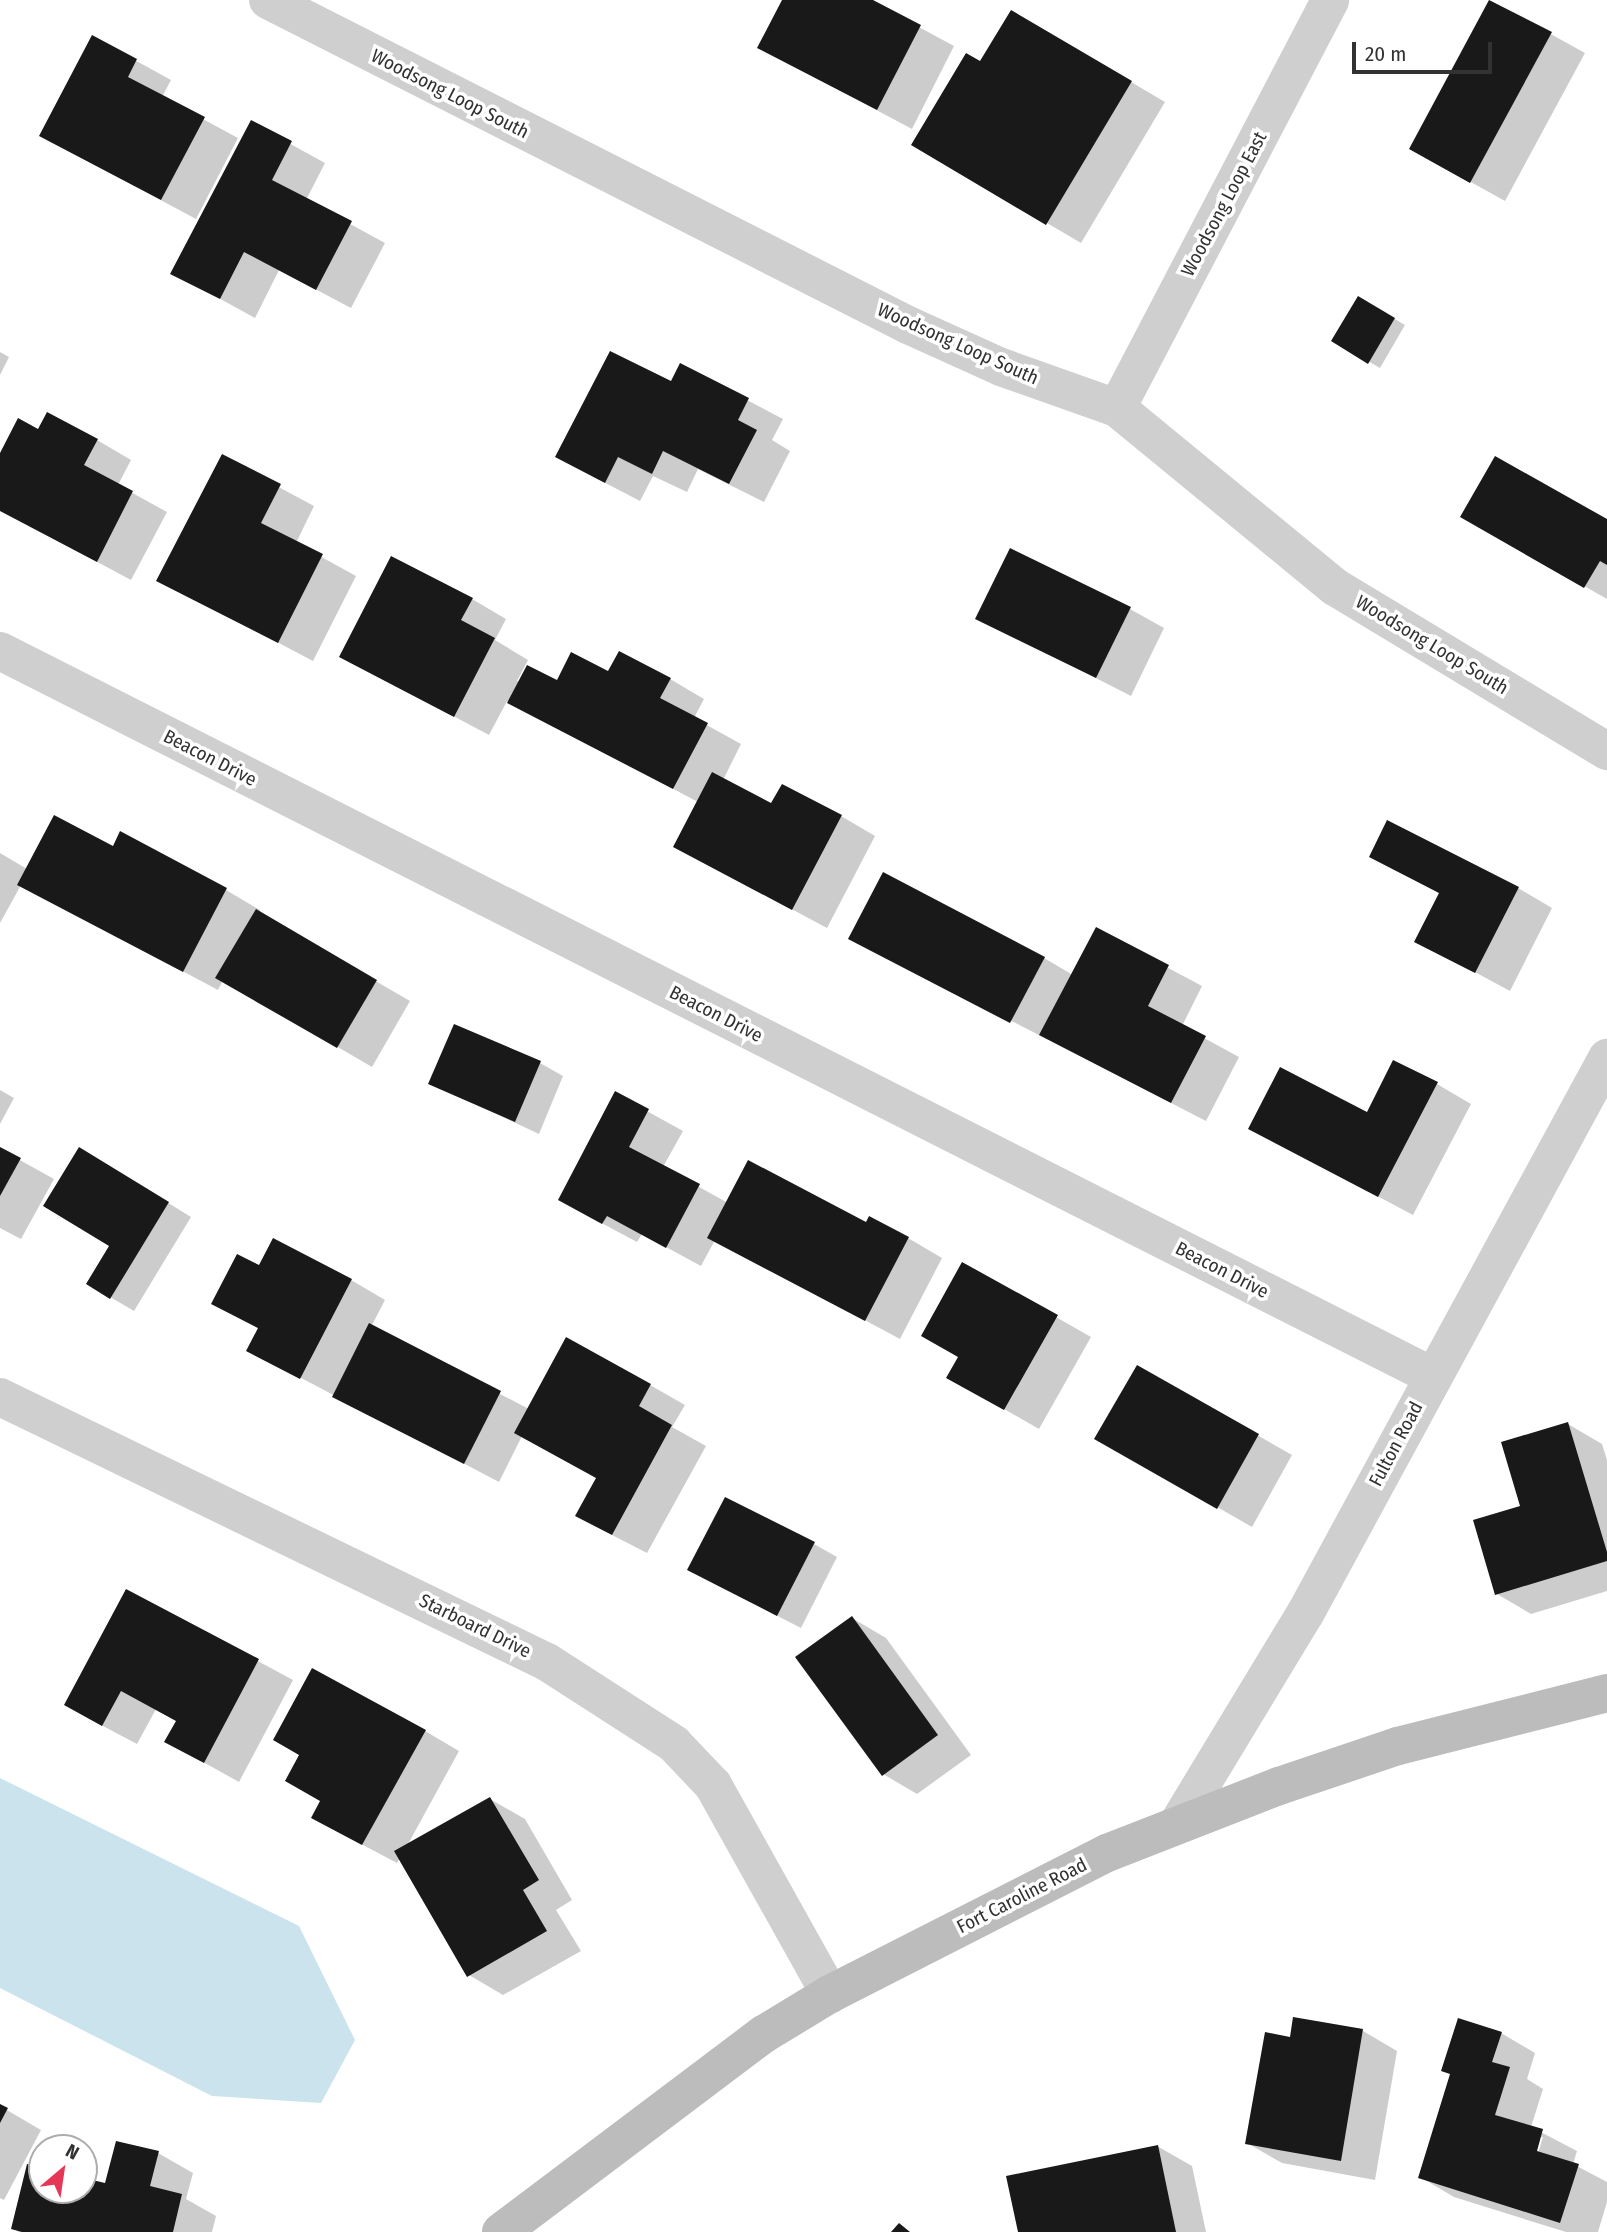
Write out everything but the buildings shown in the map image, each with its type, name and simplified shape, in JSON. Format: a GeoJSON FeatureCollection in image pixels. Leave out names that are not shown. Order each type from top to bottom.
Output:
{"type":"FeatureCollection","features":[{"type":"Feature","properties":{"kind":"street","name":"Woodsong Loop South"},"geometry":{"type":"LineString","coordinates":[[268,0],[908,325],[1001,367],[1117,408],[1335,587],[1607,751]]}},
{"type":"Feature","properties":{"kind":"street","name":"Woodsong Loop East"},"geometry":{"type":"LineString","coordinates":[[1117,408],[1330,0]]}},
{"type":"Feature","properties":{"kind":"street","name":"Beacon Drive"},"geometry":{"type":"LineString","coordinates":[[0,651],[1433,1376]]}},
{"type":"Feature","properties":{"kind":"street","name":"Fulton Road"},"geometry":{"type":"LineString","coordinates":[[1177,1825],[1305,1614],[1607,1058]]}},
{"type":"Feature","properties":{"kind":"street","name":"Starboard Drive"},"geometry":{"type":"LineString","coordinates":[[0,1397],[242,1511],[547,1662],[674,1744],[713,1785],[830,1994]]}},
{"type":"Feature","properties":{"kind":"street","name":"Fort Caroline Road"},"geometry":{"type":"LineString","coordinates":[[501,2232],[764,2034],[830,1994],[1107,1853],[1279,1786],[1398,1746],[1607,1693]]}},
{"type":"Feature","properties":{"kind":"water"},"geometry":{"type":"Polygon","coordinates":[[[0,1778],[299,1926],[355,2040],[321,2103],[212,2096],[0,1988],[0,1778]]]}}]}
